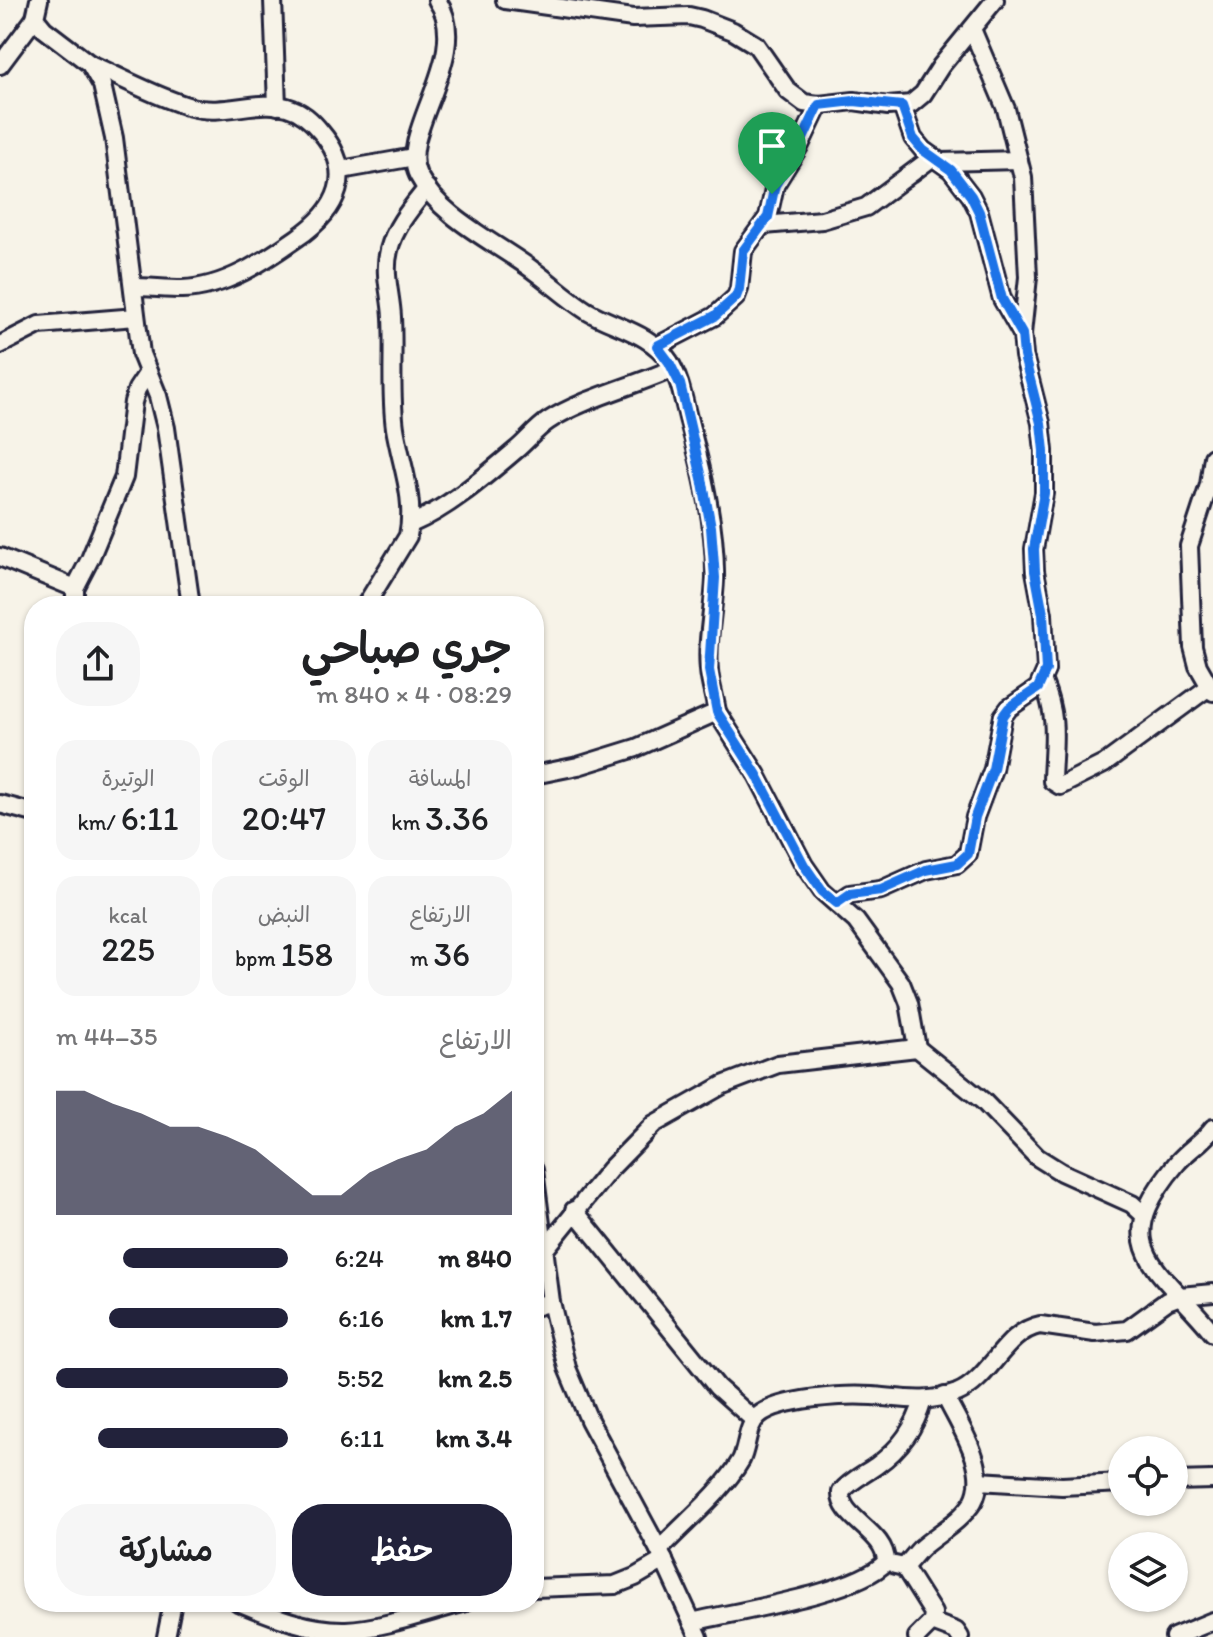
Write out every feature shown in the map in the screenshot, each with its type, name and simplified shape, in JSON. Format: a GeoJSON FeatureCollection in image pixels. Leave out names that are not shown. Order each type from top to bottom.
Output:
{"type":"FeatureCollection","features":[{"type":"Feature","properties":{"kind":"street"},"geometry":{"type":"LineString","coordinates":[[0,65],[35,18],[39,0]]}},
{"type":"Feature","properties":{"kind":"street"},"geometry":{"type":"LineString","coordinates":[[273,0],[277,106]]}},
{"type":"Feature","properties":{"kind":"street"},"geometry":{"type":"LineString","coordinates":[[505,0],[584,5],[633,18],[689,16],[733,31],[756,45],[795,98],[804,103],[819,105],[854,101],[902,106],[916,101],[923,94],[941,66],[995,0]]}},
{"type":"Feature","properties":{"kind":"street"},"geometry":{"type":"LineString","coordinates":[[442,2],[447,41],[443,67],[414,157],[416,170],[441,204],[471,228],[585,309],[657,346],[672,369],[680,384],[702,478],[714,554],[709,670],[717,712],[757,775],[804,865],[822,891],[856,921],[901,983],[909,1003],[917,1048],[983,1101],[1037,1157],[1061,1172],[1132,1204],[1143,1214]]}},
{"type":"Feature","properties":{"kind":"street"},"geometry":{"type":"LineString","coordinates":[[35,18],[44,29],[90,64],[194,108],[230,110],[277,106],[299,112],[312,121],[333,148],[341,170],[339,187],[323,217],[305,233],[243,272],[213,283],[185,289],[133,287]]}},
{"type":"Feature","properties":{"kind":"street"},"geometry":{"type":"LineString","coordinates":[[972,29],[1006,109],[1023,177],[1027,263],[1022,334],[1044,451],[1044,493],[1034,549],[1046,646],[1043,682],[1055,719],[1052,781],[1060,786],[1104,764],[1211,690],[1198,666],[1193,647],[1189,546],[1209,485],[1213,457]]}},
{"type":"Feature","properties":{"kind":"street"},"geometry":{"type":"LineString","coordinates":[[90,64],[102,85],[114,138],[141,354],[158,396],[166,428],[190,596]]}},
{"type":"Feature","properties":{"kind":"street"},"geometry":{"type":"LineString","coordinates":[[657,346],[715,316],[732,302],[739,289],[743,251],[764,225],[775,185],[800,145],[819,105]]}},
{"type":"Feature","properties":{"kind":"street"},"geometry":{"type":"LineString","coordinates":[[902,106],[913,138],[961,182],[979,212],[1002,299],[1022,334]]}},
{"type":"Feature","properties":{"kind":"street"},"geometry":{"type":"LineString","coordinates":[[341,170],[414,157]]}},
{"type":"Feature","properties":{"kind":"street"},"geometry":{"type":"LineString","coordinates":[[764,225],[822,220],[866,207],[937,160],[1019,160]]}},
{"type":"Feature","properties":{"kind":"street"},"geometry":{"type":"LineString","coordinates":[[371,596],[408,536],[411,524],[410,494],[395,429],[392,313],[386,268],[390,247],[403,219],[427,188]]}},
{"type":"Feature","properties":{"kind":"street"},"geometry":{"type":"LineString","coordinates":[[0,345],[39,325],[136,317]]}},
{"type":"Feature","properties":{"kind":"street"},"geometry":{"type":"LineString","coordinates":[[411,524],[431,515],[470,487],[546,422],[672,369]]}},
{"type":"Feature","properties":{"kind":"street"},"geometry":{"type":"LineString","coordinates":[[75,596],[75,588],[124,477],[133,402],[147,374]]}},
{"type":"Feature","properties":{"kind":"street"},"geometry":{"type":"LineString","coordinates":[[0,557],[75,588]]}},
{"type":"Feature","properties":{"kind":"street"},"geometry":{"type":"LineString","coordinates":[[837,903],[850,894],[881,890],[926,870],[957,864],[968,854],[975,817],[993,769],[1003,716],[1043,682]]}},
{"type":"Feature","properties":{"kind":"street"},"geometry":{"type":"LineString","coordinates":[[544,773],[636,748],[717,712]]}},
{"type":"Feature","properties":{"kind":"street"},"geometry":{"type":"LineString","coordinates":[[0,804],[24,810]]}},
{"type":"Feature","properties":{"kind":"street"},"geometry":{"type":"LineString","coordinates":[[546,1248],[574,1210],[654,1124],[723,1085],[778,1064],[917,1048]]}},
{"type":"Feature","properties":{"kind":"street"},"geometry":{"type":"LineString","coordinates":[[1213,1128],[1178,1163],[1143,1214],[1142,1241],[1161,1277],[1213,1333]]}},
{"type":"Feature","properties":{"kind":"street"},"geometry":{"type":"LineString","coordinates":[[574,1210],[717,1387],[754,1420]]}},
{"type":"Feature","properties":{"kind":"street"},"geometry":{"type":"LineString","coordinates":[[544,1235],[551,1302],[561,1350],[589,1420],[661,1555],[696,1629],[847,1586],[871,1576],[886,1562]]}},
{"type":"Feature","properties":{"kind":"street"},"geometry":{"type":"LineString","coordinates":[[544,1588],[615,1585],[635,1577],[661,1555],[725,1483],[742,1457],[754,1420],[767,1410],[790,1403],[869,1395],[910,1401],[945,1396],[972,1384],[1026,1329],[1040,1325],[1095,1333],[1127,1330],[1158,1305],[1180,1296],[1213,1293]]}},
{"type":"Feature","properties":{"kind":"street"},"geometry":{"type":"LineString","coordinates":[[544,1304],[551,1302]]}},
{"type":"Feature","properties":{"kind":"street"},"geometry":{"type":"LineString","coordinates":[[904,1567],[919,1549],[950,1526],[973,1502],[979,1481],[968,1444],[945,1396]]}},
{"type":"Feature","properties":{"kind":"street"},"geometry":{"type":"LineString","coordinates":[[886,1562],[883,1546],[842,1504],[839,1497],[849,1482],[892,1454],[908,1436],[923,1400]]}},
{"type":"Feature","properties":{"kind":"street"},"geometry":{"type":"LineString","coordinates":[[1188,1481],[1213,1480]]}},
{"type":"Feature","properties":{"kind":"street"},"geometry":{"type":"LineString","coordinates":[[979,1481],[1062,1486],[1108,1484]]}},
{"type":"Feature","properties":{"kind":"street"},"geometry":{"type":"LineString","coordinates":[[886,1562],[904,1567],[933,1613],[932,1622],[917,1637]]}},
{"type":"Feature","properties":{"kind":"street"},"geometry":{"type":"LineString","coordinates":[[166,1637],[171,1612]]}},
{"type":"Feature","properties":{"kind":"street"},"geometry":{"type":"LineString","coordinates":[[265,1612],[287,1620],[346,1630],[427,1612]]}},
{"type":"Feature","properties":{"kind":"street"},"geometry":{"type":"LineString","coordinates":[[1174,1637],[1213,1621]]}},
{"type":"Feature","properties":{"kind":"street"},"geometry":{"type":"LineString","coordinates":[[932,1622],[956,1631],[960,1637]]}},
{"type":"Feature","properties":{"kind":"route"},"geometry":{"type":"LineString","coordinates":[[854,101],[902,106],[913,138],[923,150],[951,170],[979,212],[1002,299],[1022,334],[1044,451],[1044,493],[1034,549],[1043,614],[1045,678],[1038,688],[1009,708],[1003,716],[993,769],[975,817],[971,848],[957,864],[926,870],[881,890],[850,894],[837,903],[822,891],[804,865],[757,775],[717,712],[709,670],[715,578],[711,527],[680,384],[657,346],[715,316],[736,297],[743,251],[764,225],[772,194],[819,105],[854,101]]}}]}
